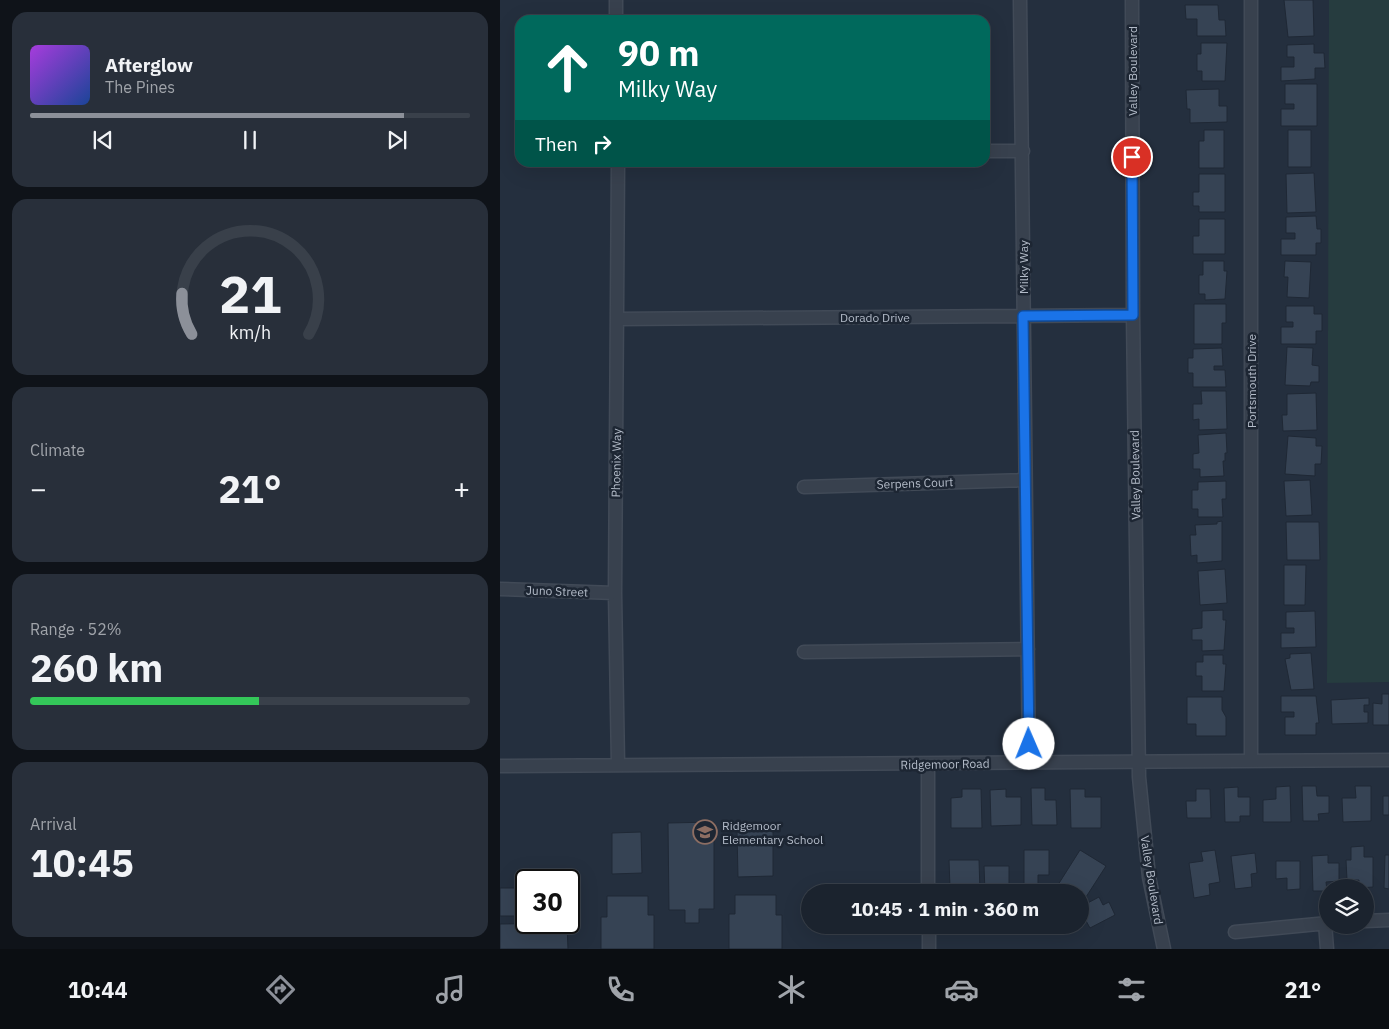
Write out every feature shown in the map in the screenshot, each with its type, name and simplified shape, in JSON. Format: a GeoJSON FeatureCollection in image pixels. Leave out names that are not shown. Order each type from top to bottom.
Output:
{"type":"FeatureCollection","features":[{"type":"Feature","properties":{"kind":"street"},"geometry":{"type":"LineString","coordinates":[[616,0],[616,15]]}},
{"type":"Feature","properties":{"kind":"street","name":"Milky Way"},"geometry":{"type":"LineString","coordinates":[[1020,0],[1030,763]]}},
{"type":"Feature","properties":{"kind":"street","name":"Valley Boulevard"},"geometry":{"type":"LineString","coordinates":[[1132,0],[1133,315],[1140,763],[1142,816],[1150,877],[1164,949]]}},
{"type":"Feature","properties":{"kind":"street","name":"Portsmouth Drive"},"geometry":{"type":"LineString","coordinates":[[1251,0],[1251,762]]}},
{"type":"Feature","properties":{"kind":"street"},"geometry":{"type":"LineString","coordinates":[[990,151],[1023,151]]}},
{"type":"Feature","properties":{"kind":"street","name":"Phoenix Way"},"geometry":{"type":"LineString","coordinates":[[618,167],[615,593],[618,764]]}},
{"type":"Feature","properties":{"kind":"street","name":"Dorado Drive"},"geometry":{"type":"LineString","coordinates":[[617,319],[1133,315]]}},
{"type":"Feature","properties":{"kind":"street","name":"Serpens Court"},"geometry":{"type":"LineString","coordinates":[[804,487],[1025,480]]}},
{"type":"Feature","properties":{"kind":"street","name":"Juno Street"},"geometry":{"type":"LineString","coordinates":[[500,590],[615,593]]}},
{"type":"Feature","properties":{"kind":"street"},"geometry":{"type":"LineString","coordinates":[[804,652],[1028,649]]}},
{"type":"Feature","properties":{"kind":"street","name":"Ridgemoor Road"},"geometry":{"type":"LineString","coordinates":[[500,766],[1389,760]]}},
{"type":"Feature","properties":{"kind":"street"},"geometry":{"type":"LineString","coordinates":[[928,764],[928,884]]}},
{"type":"Feature","properties":{"kind":"street"},"geometry":{"type":"LineString","coordinates":[[1374,921],[1389,920]]}},
{"type":"Feature","properties":{"kind":"street"},"geometry":{"type":"LineString","coordinates":[[1235,932],[1319,924]]}},
{"type":"Feature","properties":{"kind":"street"},"geometry":{"type":"LineString","coordinates":[[929,934],[929,949]]}},
{"type":"Feature","properties":{"kind":"street"},"geometry":{"type":"LineString","coordinates":[[1326,934],[1327,949]]}},
{"type":"Feature","properties":{"kind":"green space"},"geometry":{"type":"Polygon","coordinates":[[[1329,0],[1389,0],[1389,682],[1327,683],[1329,0]]]}},
{"type":"Feature","properties":{"kind":"building"},"geometry":{"type":"Polygon","coordinates":[[[1284,0],[1313,0],[1314,36],[1288,37],[1284,0]]]}},
{"type":"Feature","properties":{"kind":"building"},"geometry":{"type":"Polygon","coordinates":[[[1185,5],[1218,5],[1219,20],[1225,20],[1226,36],[1197,36],[1197,19],[1186,19],[1185,5]]]}},
{"type":"Feature","properties":{"kind":"building"},"geometry":{"type":"Polygon","coordinates":[[[1201,43],[1227,43],[1225,81],[1202,81],[1202,71],[1197,71],[1197,54],[1201,54],[1201,43]]]}},
{"type":"Feature","properties":{"kind":"building"},"geometry":{"type":"Polygon","coordinates":[[[1314,44],[1314,53],[1324,53],[1325,68],[1315,68],[1315,79],[1281,81],[1281,67],[1294,67],[1294,57],[1287,57],[1287,45],[1314,44]]]}},
{"type":"Feature","properties":{"kind":"building"},"geometry":{"type":"Polygon","coordinates":[[[1285,84],[1317,84],[1317,126],[1281,126],[1281,109],[1294,109],[1294,104],[1285,104],[1285,84]]]}},
{"type":"Feature","properties":{"kind":"building"},"geometry":{"type":"Polygon","coordinates":[[[1219,89],[1219,106],[1227,106],[1227,122],[1190,123],[1190,109],[1187,109],[1186,90],[1219,89]]]}},
{"type":"Feature","properties":{"kind":"building"},"geometry":{"type":"Polygon","coordinates":[[[1204,130],[1224,130],[1224,168],[1199,168],[1199,141],[1204,141],[1204,130]]]}},
{"type":"Feature","properties":{"kind":"building"},"geometry":{"type":"Polygon","coordinates":[[[1288,130],[1311,130],[1311,167],[1288,167],[1288,130]]]}},
{"type":"Feature","properties":{"kind":"building"},"geometry":{"type":"Polygon","coordinates":[[[1314,173],[1316,212],[1287,213],[1286,174],[1314,173]]]}},
{"type":"Feature","properties":{"kind":"building"},"geometry":{"type":"Polygon","coordinates":[[[1199,174],[1225,174],[1225,212],[1199,212],[1199,206],[1193,206],[1193,192],[1199,192],[1199,174]]]}},
{"type":"Feature","properties":{"kind":"building"},"geometry":{"type":"Polygon","coordinates":[[[1316,216],[1317,229],[1321,229],[1321,243],[1316,243],[1316,255],[1281,255],[1281,239],[1295,239],[1295,233],[1286,233],[1286,217],[1316,216]]]}},
{"type":"Feature","properties":{"kind":"building"},"geometry":{"type":"Polygon","coordinates":[[[1199,219],[1225,219],[1225,254],[1193,254],[1193,236],[1199,236],[1199,219]]]}},
{"type":"Feature","properties":{"kind":"building"},"geometry":{"type":"Polygon","coordinates":[[[1203,261],[1224,261],[1224,271],[1227,271],[1225,299],[1205,300],[1205,294],[1199,294],[1199,275],[1203,275],[1203,261]]]}},
{"type":"Feature","properties":{"kind":"building"},"geometry":{"type":"Polygon","coordinates":[[[1285,261],[1311,262],[1309,298],[1287,297],[1288,277],[1284,277],[1285,261]]]}},
{"type":"Feature","properties":{"kind":"building"},"geometry":{"type":"Polygon","coordinates":[[[1194,304],[1226,304],[1226,323],[1222,323],[1222,344],[1194,344],[1194,304]]]}},
{"type":"Feature","properties":{"kind":"building"},"geometry":{"type":"Polygon","coordinates":[[[1286,306],[1314,306],[1314,314],[1322,314],[1322,331],[1316,331],[1316,344],[1281,344],[1281,327],[1293,327],[1293,322],[1286,322],[1286,306]]]}},
{"type":"Feature","properties":{"kind":"building"},"geometry":{"type":"Polygon","coordinates":[[[1287,347],[1313,348],[1312,365],[1319,366],[1319,382],[1311,382],[1310,386],[1285,385],[1287,347]]]}},
{"type":"Feature","properties":{"kind":"building"},"geometry":{"type":"Polygon","coordinates":[[[1222,348],[1223,366],[1214,366],[1214,370],[1225,370],[1226,387],[1193,387],[1193,373],[1188,373],[1188,358],[1193,358],[1193,349],[1222,348]]]}},
{"type":"Feature","properties":{"kind":"building"},"geometry":{"type":"Polygon","coordinates":[[[1201,391],[1226,391],[1227,429],[1199,430],[1199,419],[1193,420],[1193,404],[1202,404],[1201,391]]]}},
{"type":"Feature","properties":{"kind":"building"},"geometry":{"type":"Polygon","coordinates":[[[1316,393],[1317,430],[1283,431],[1282,415],[1287,415],[1287,394],[1316,393]]]}},
{"type":"Feature","properties":{"kind":"building"},"geometry":{"type":"Polygon","coordinates":[[[1226,433],[1227,453],[1225,453],[1225,461],[1223,461],[1224,476],[1200,477],[1200,469],[1193,469],[1193,454],[1199,453],[1198,435],[1226,433]]]}},
{"type":"Feature","properties":{"kind":"building"},"geometry":{"type":"Polygon","coordinates":[[[1288,436],[1316,438],[1316,446],[1322,446],[1321,464],[1315,464],[1315,476],[1285,474],[1288,436]]]}},
{"type":"Feature","properties":{"kind":"building"},"geometry":{"type":"Polygon","coordinates":[[[1310,480],[1312,515],[1286,516],[1284,481],[1310,480]]]}},
{"type":"Feature","properties":{"kind":"building"},"geometry":{"type":"Polygon","coordinates":[[[1226,481],[1226,499],[1222,499],[1223,517],[1198,517],[1198,509],[1192,509],[1192,490],[1198,490],[1198,482],[1226,481]]]}},
{"type":"Feature","properties":{"kind":"building"},"geometry":{"type":"Polygon","coordinates":[[[1222,521],[1222,561],[1197,563],[1197,555],[1191,556],[1190,535],[1196,535],[1195,525],[1217,524],[1217,522],[1222,521]]]}},
{"type":"Feature","properties":{"kind":"building"},"geometry":{"type":"Polygon","coordinates":[[[1286,522],[1319,522],[1320,560],[1287,560],[1286,522]]]}},
{"type":"Feature","properties":{"kind":"building"},"geometry":{"type":"Polygon","coordinates":[[[1284,565],[1306,565],[1305,605],[1284,605],[1284,565]]]}},
{"type":"Feature","properties":{"kind":"building"},"geometry":{"type":"Polygon","coordinates":[[[1225,569],[1227,603],[1200,605],[1198,571],[1225,569]]]}},
{"type":"Feature","properties":{"kind":"building"},"geometry":{"type":"Polygon","coordinates":[[[1223,610],[1223,620],[1226,620],[1224,650],[1202,651],[1202,640],[1192,640],[1192,629],[1202,628],[1202,611],[1223,610]]]}},
{"type":"Feature","properties":{"kind":"building"},"geometry":{"type":"Polygon","coordinates":[[[1315,611],[1316,647],[1281,648],[1281,633],[1294,633],[1294,628],[1286,628],[1286,612],[1315,611]]]}},
{"type":"Feature","properties":{"kind":"building"},"geometry":{"type":"Polygon","coordinates":[[[1311,653],[1314,689],[1291,690],[1285,659],[1290,658],[1290,654],[1311,653]]]}},
{"type":"Feature","properties":{"kind":"building"},"geometry":{"type":"Polygon","coordinates":[[[1203,655],[1223,655],[1223,664],[1226,664],[1224,691],[1202,691],[1202,676],[1196,676],[1196,662],[1203,662],[1203,655]]]}},
{"type":"Feature","properties":{"kind":"building"},"geometry":{"type":"Polygon","coordinates":[[[1382,694],[1389,694],[1389,725],[1373,725],[1373,703],[1382,704],[1382,694]]]}},
{"type":"Feature","properties":{"kind":"building"},"geometry":{"type":"Polygon","coordinates":[[[1281,696],[1316,696],[1319,723],[1316,723],[1316,735],[1285,735],[1285,717],[1294,717],[1294,712],[1281,712],[1281,696]]]}},
{"type":"Feature","properties":{"kind":"building"},"geometry":{"type":"Polygon","coordinates":[[[1187,697],[1222,697],[1222,710],[1226,717],[1226,736],[1196,736],[1196,724],[1187,724],[1187,697]]]}},
{"type":"Feature","properties":{"kind":"building"},"geometry":{"type":"Polygon","coordinates":[[[1369,698],[1369,705],[1364,705],[1364,712],[1368,712],[1368,723],[1332,724],[1331,700],[1369,698]]]}},
{"type":"Feature","properties":{"kind":"building"},"geometry":{"type":"Polygon","coordinates":[[[1290,786],[1291,822],[1263,822],[1263,800],[1276,799],[1276,787],[1290,786]]]}},
{"type":"Feature","properties":{"kind":"building"},"geometry":{"type":"Polygon","coordinates":[[[1302,786],[1316,786],[1317,796],[1329,796],[1329,813],[1318,814],[1319,821],[1303,821],[1302,786]]]}},
{"type":"Feature","properties":{"kind":"building"},"geometry":{"type":"Polygon","coordinates":[[[1355,786],[1371,786],[1371,821],[1343,822],[1342,798],[1356,798],[1355,786]]]}},
{"type":"Feature","properties":{"kind":"building"},"geometry":{"type":"Polygon","coordinates":[[[1238,787],[1238,797],[1250,797],[1250,816],[1240,816],[1240,822],[1225,822],[1224,788],[1238,787]]]}},
{"type":"Feature","properties":{"kind":"building"},"geometry":{"type":"Polygon","coordinates":[[[1031,788],[1045,788],[1045,800],[1056,800],[1057,825],[1032,825],[1031,788]]]}},
{"type":"Feature","properties":{"kind":"building"},"geometry":{"type":"Polygon","coordinates":[[[962,789],[981,789],[982,828],[951,828],[951,798],[962,797],[962,789]]]}},
{"type":"Feature","properties":{"kind":"building"},"geometry":{"type":"Polygon","coordinates":[[[1006,789],[1006,797],[1021,797],[1021,825],[991,826],[990,790],[1006,789]]]}},
{"type":"Feature","properties":{"kind":"building"},"geometry":{"type":"Polygon","coordinates":[[[1070,789],[1085,789],[1085,797],[1101,797],[1101,828],[1071,828],[1070,789]]]}},
{"type":"Feature","properties":{"kind":"building"},"geometry":{"type":"Polygon","coordinates":[[[1196,789],[1210,789],[1211,818],[1187,818],[1186,801],[1196,801],[1196,789]]]}},
{"type":"Feature","properties":{"kind":"building"},"geometry":{"type":"Polygon","coordinates":[[[1383,796],[1389,796],[1389,815],[1383,815],[1383,796]]]}},
{"type":"Feature","properties":{"kind":"building"},"geometry":{"type":"Polygon","coordinates":[[[714,822],[714,909],[699,909],[699,923],[685,923],[685,910],[669,910],[668,823],[714,822]]]}},
{"type":"Feature","properties":{"kind":"building"},"geometry":{"type":"Polygon","coordinates":[[[773,831],[773,876],[738,877],[737,832],[773,831]]]}},
{"type":"Feature","properties":{"kind":"building"},"geometry":{"type":"Polygon","coordinates":[[[641,832],[642,873],[612,874],[612,833],[641,832]]]}},
{"type":"Feature","properties":{"kind":"building"},"geometry":{"type":"Polygon","coordinates":[[[1364,846],[1364,857],[1373,857],[1373,879],[1347,879],[1346,860],[1351,860],[1351,847],[1364,846]]]}},
{"type":"Feature","properties":{"kind":"building"},"geometry":{"type":"Polygon","coordinates":[[[1024,850],[1049,850],[1049,875],[1038,875],[1038,884],[1024,884],[1024,850]]]}},
{"type":"Feature","properties":{"kind":"building"},"geometry":{"type":"Polygon","coordinates":[[[1080,850],[1106,866],[1089,892],[1089,884],[1059,884],[1080,850]]]}},
{"type":"Feature","properties":{"kind":"building"},"geometry":{"type":"Polygon","coordinates":[[[1215,850],[1220,882],[1209,884],[1210,895],[1194,898],[1189,863],[1203,861],[1201,852],[1215,850]]]}},
{"type":"Feature","properties":{"kind":"building"},"geometry":{"type":"Polygon","coordinates":[[[1255,853],[1257,873],[1251,874],[1252,887],[1235,889],[1231,856],[1255,853]]]}},
{"type":"Feature","properties":{"kind":"building"},"geometry":{"type":"Polygon","coordinates":[[[1328,855],[1328,863],[1339,863],[1339,879],[1319,879],[1319,891],[1313,891],[1312,856],[1328,855]]]}},
{"type":"Feature","properties":{"kind":"building"},"geometry":{"type":"Polygon","coordinates":[[[1385,855],[1389,855],[1389,889],[1384,888],[1385,855]]]}},
{"type":"Feature","properties":{"kind":"building"},"geometry":{"type":"Polygon","coordinates":[[[949,860],[979,860],[980,884],[950,884],[949,860]]]}},
{"type":"Feature","properties":{"kind":"building"},"geometry":{"type":"Polygon","coordinates":[[[1276,861],[1300,861],[1300,889],[1287,890],[1287,878],[1276,879],[1276,861]]]}},
{"type":"Feature","properties":{"kind":"building"},"geometry":{"type":"Polygon","coordinates":[[[984,866],[1009,866],[1009,884],[985,884],[984,866]]]}},
{"type":"Feature","properties":{"kind":"building"},"geometry":{"type":"Polygon","coordinates":[[[500,888],[515,888],[515,916],[500,916],[500,888]]]}},
{"type":"Feature","properties":{"kind":"building"},"geometry":{"type":"Polygon","coordinates":[[[735,895],[776,895],[776,915],[782,915],[782,949],[729,949],[729,914],[735,914],[735,895]]]}},
{"type":"Feature","properties":{"kind":"building"},"geometry":{"type":"Polygon","coordinates":[[[607,896],[648,896],[648,915],[654,915],[654,949],[601,949],[601,917],[607,917],[607,896]]]}},
{"type":"Feature","properties":{"kind":"building"},"geometry":{"type":"Polygon","coordinates":[[[1099,897],[1103,905],[1109,902],[1115,915],[1090,928],[1089,902],[1099,897]]]}},
{"type":"Feature","properties":{"kind":"building"},"geometry":{"type":"Polygon","coordinates":[[[500,924],[515,924],[515,934],[567,934],[568,949],[500,949],[500,924]]]}},
{"type":"Feature","properties":{"kind":"place","name":"Ridgemoor Elementary School"},"geometry":{"type":"Point","coordinates":[705,832]}},
{"type":"Feature","properties":{"kind":"route"},"geometry":{"type":"LineString","coordinates":[[1029,744],[1028,565],[1023,316],[1133,315],[1132,157]]}}]}
